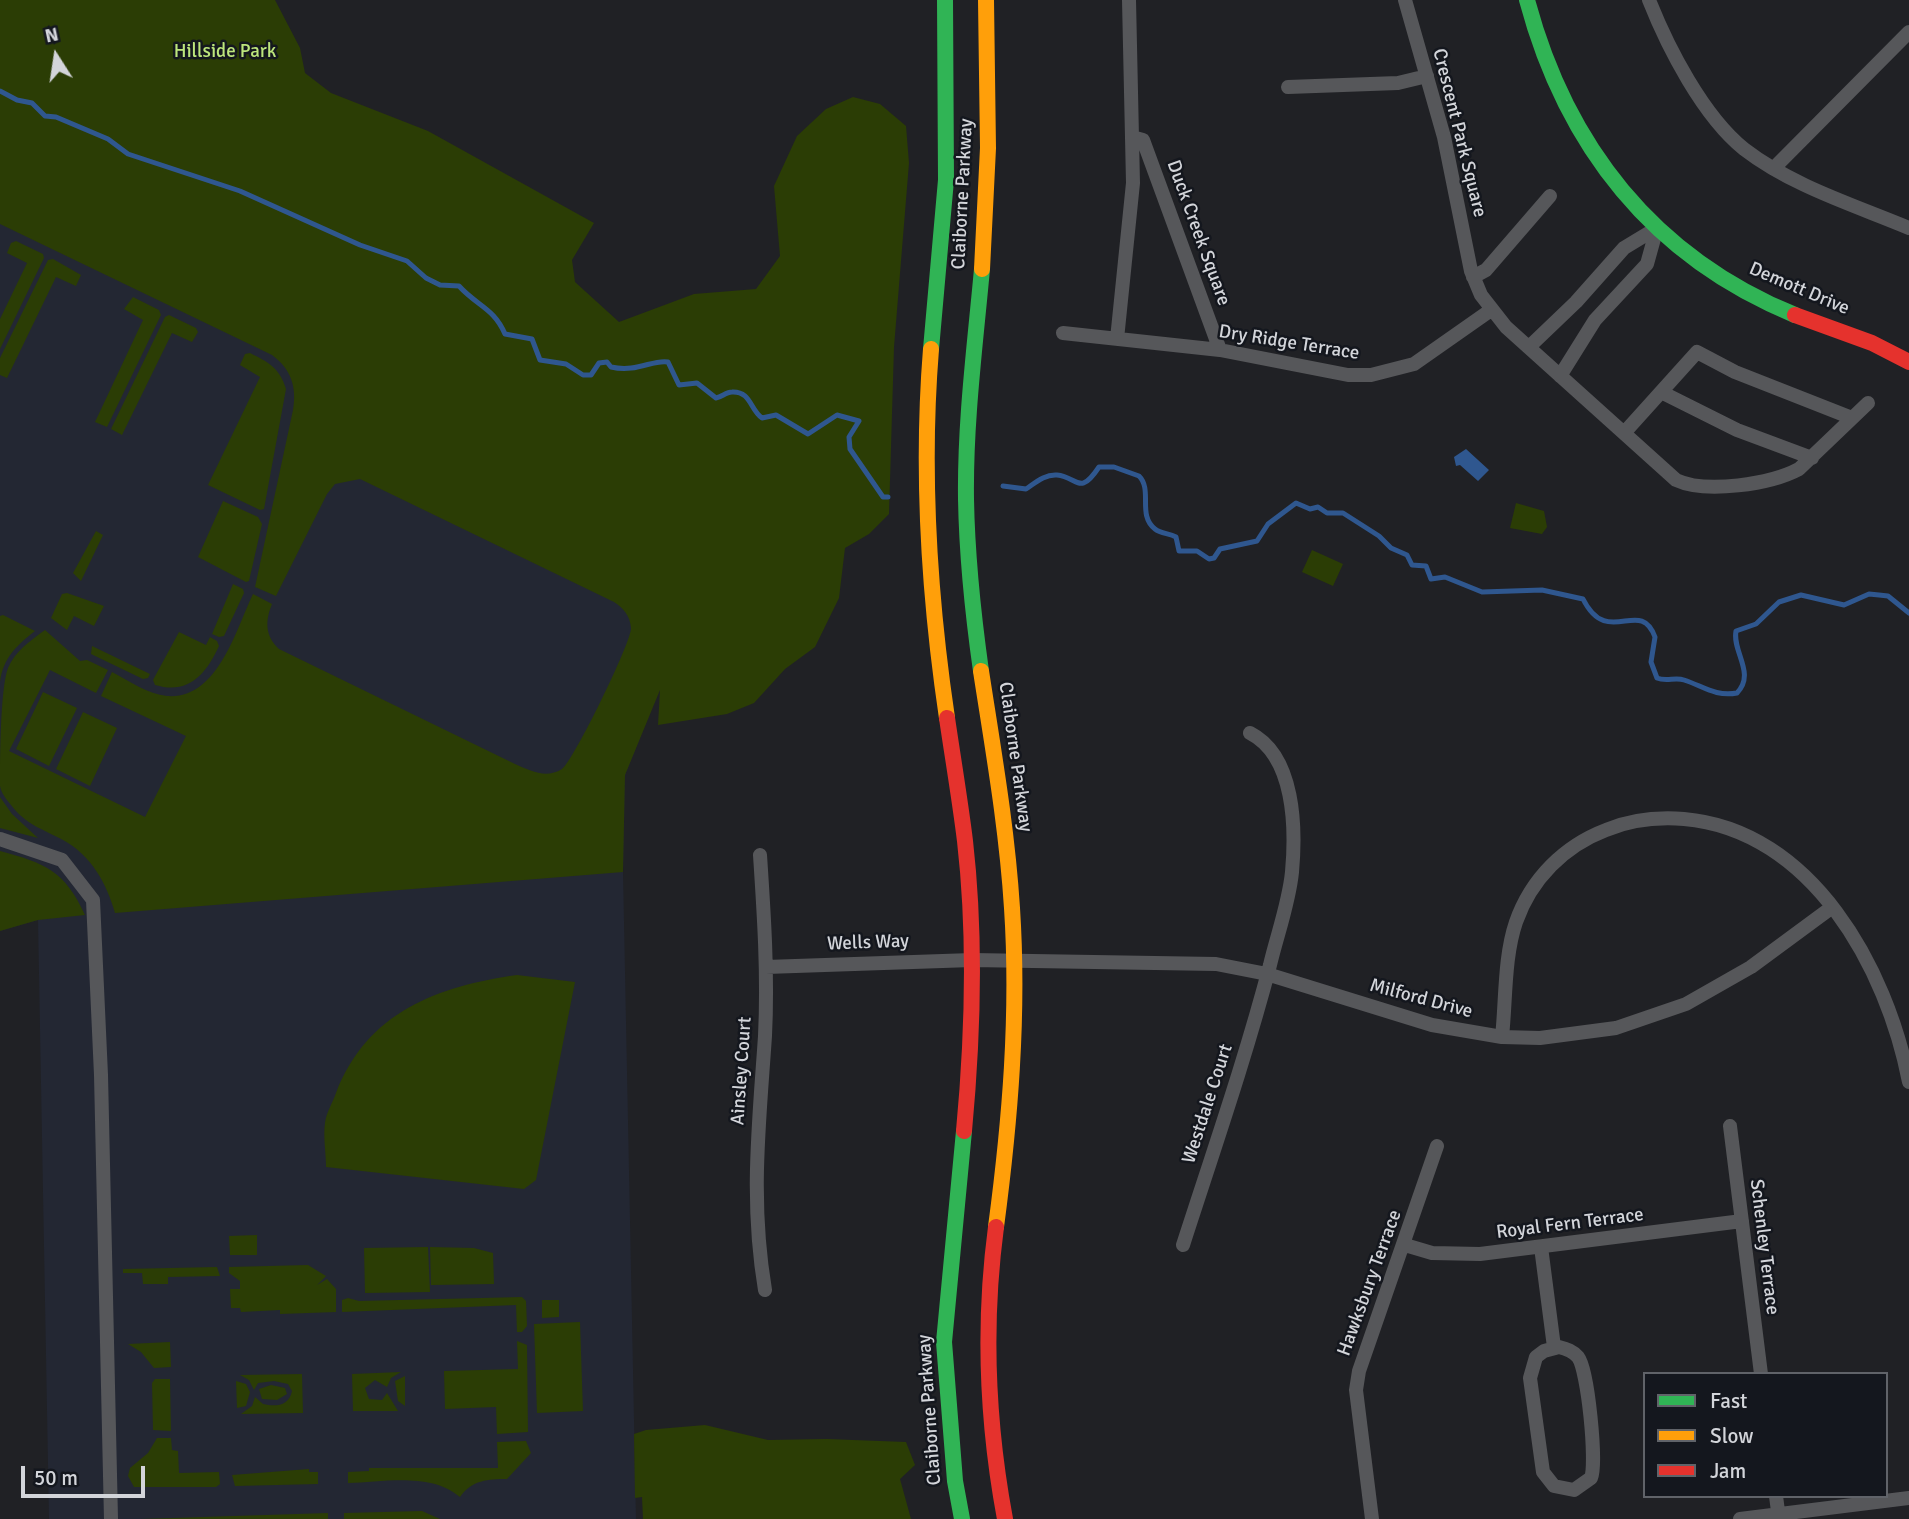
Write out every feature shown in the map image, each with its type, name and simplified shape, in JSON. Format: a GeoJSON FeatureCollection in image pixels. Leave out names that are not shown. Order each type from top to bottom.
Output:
{"type":"FeatureCollection","features":[{"type":"Feature","properties":{"kind":"main road","name":"Claiborne Parkway"},"geometry":{"type":"LineString","coordinates":[[945,0],[946,180],[929,377],[926,510],[935,636],[965,843],[972,960],[971,1056],[944,1342],[955,1481],[962,1519]]}},
{"type":"Feature","properties":{"kind":"main road","name":"Claiborne Parkway"},"geometry":{"type":"LineString","coordinates":[[986,0],[988,140],[984,238],[967,414],[967,535],[979,657],[1009,860],[1014,961],[1008,1135],[988,1302],[987,1372],[992,1444],[1004,1519]]}},
{"type":"Feature","properties":{"kind":"main road","name":"Demott Drive"},"geometry":{"type":"LineString","coordinates":[[1527,0],[1545,61],[1581,136],[1627,197],[1657,229],[1719,276],[1758,298],[1859,337],[1909,362]]}},
{"type":"Feature","properties":{"kind":"street","name":"Duck Creek Square"},"geometry":{"type":"LineString","coordinates":[[1117,339],[1132,210],[1129,0]]}},
{"type":"Feature","properties":{"kind":"street","name":"Crescent Park Square"},"geometry":{"type":"LineString","coordinates":[[1405,0],[1444,137],[1473,277],[1491,310],[1676,480],[1690,487],[1705,488],[1787,476],[1812,458],[1868,403]]}},
{"type":"Feature","properties":{"kind":"street"},"geometry":{"type":"LineString","coordinates":[[1649,0],[1665,35],[1716,120],[1744,148],[1797,181],[1909,228]]}},
{"type":"Feature","properties":{"kind":"street"},"geometry":{"type":"LineString","coordinates":[[1774,168],[1909,32]]}},
{"type":"Feature","properties":{"kind":"street"},"geometry":{"type":"LineString","coordinates":[[1288,87],[1398,83],[1427,76]]}},
{"type":"Feature","properties":{"kind":"street","name":"Duck Creek Square"},"geometry":{"type":"LineString","coordinates":[[1132,137],[1143,140],[1220,350]]}},
{"type":"Feature","properties":{"kind":"street"},"geometry":{"type":"LineString","coordinates":[[1473,277],[1486,270],[1550,195]]}},
{"type":"Feature","properties":{"kind":"street"},"geometry":{"type":"LineString","coordinates":[[1529,347],[1576,302],[1624,248],[1657,229]]}},
{"type":"Feature","properties":{"kind":"street"},"geometry":{"type":"LineString","coordinates":[[1560,376],[1595,320],[1647,264],[1657,229]]}},
{"type":"Feature","properties":{"kind":"street"},"geometry":{"type":"LineString","coordinates":[[1576,302],[1595,320]]}},
{"type":"Feature","properties":{"kind":"street","name":"Dry Ridge Terrace"},"geometry":{"type":"LineString","coordinates":[[1063,333],[1220,350],[1348,375],[1371,375],[1414,364],[1491,310]]}},
{"type":"Feature","properties":{"kind":"street"},"geometry":{"type":"LineString","coordinates":[[1624,433],[1697,352],[1735,372],[1852,418]]}},
{"type":"Feature","properties":{"kind":"street"},"geometry":{"type":"LineString","coordinates":[[1661,392],[1737,430],[1812,458]]}},
{"type":"Feature","properties":{"kind":"street","name":"Westdale Court"},"geometry":{"type":"LineString","coordinates":[[1182,1245],[1254,1025],[1291,876],[1292,813],[1276,754],[1265,740],[1250,733]]}},
{"type":"Feature","properties":{"kind":"street"},"geometry":{"type":"LineString","coordinates":[[1503,1037],[1510,946],[1526,899],[1555,861],[1592,835],[1614,827],[1669,818],[1727,827],[1777,852],[1799,870],[1831,908],[1876,981],[1893,1021],[1909,1082]]}},
{"type":"Feature","properties":{"kind":"street"},"geometry":{"type":"LineString","coordinates":[[0,839],[62,860],[93,900],[101,1075],[111,1519]]}},
{"type":"Feature","properties":{"kind":"street","name":"Ainsley Court"},"geometry":{"type":"LineString","coordinates":[[760,855],[766,967],[765,1034],[755,1158],[755,1209],[765,1290]]}},
{"type":"Feature","properties":{"kind":"street","name":"Milford Drive"},"geometry":{"type":"LineString","coordinates":[[972,960],[1179,961],[1216,964],[1268,974],[1432,1025],[1503,1037],[1578,1035],[1650,1018],[1719,987],[1831,908]]}},
{"type":"Feature","properties":{"kind":"street","name":"Wells Way"},"geometry":{"type":"LineString","coordinates":[[766,967],[972,960]]}},
{"type":"Feature","properties":{"kind":"street","name":"Schenley Terrace"},"geometry":{"type":"LineString","coordinates":[[1730,1126],[1761,1372]]}},
{"type":"Feature","properties":{"kind":"street","name":"Hawksbury Terrace"},"geometry":{"type":"LineString","coordinates":[[1372,1519],[1356,1390],[1359,1371],[1405,1245],[1437,1146]]}},
{"type":"Feature","properties":{"kind":"street","name":"Royal Fern Terrace"},"geometry":{"type":"LineString","coordinates":[[1405,1245],[1458,1255],[1742,1222]]}},
{"type":"Feature","properties":{"kind":"street"},"geometry":{"type":"LineString","coordinates":[[1541,1247],[1554,1347]]}},
{"type":"Feature","properties":{"kind":"street"},"geometry":{"type":"LineString","coordinates":[[1554,1347],[1570,1350],[1583,1366],[1595,1468],[1591,1478],[1574,1490],[1554,1486],[1543,1472],[1531,1367],[1544,1351],[1554,1347]]}},
{"type":"Feature","properties":{"kind":"street"},"geometry":{"type":"LineString","coordinates":[[1776,1498],[1779,1517]]}},
{"type":"Feature","properties":{"kind":"street"},"geometry":{"type":"LineString","coordinates":[[1740,1519],[1779,1517],[1909,1498]]}},
{"type":"Feature","properties":{"kind":"shaded area"},"geometry":{"type":"Polygon","coordinates":[[[0,175],[272,287],[714,555],[625,775],[623,872],[636,1519],[49,1519],[38,920],[0,931],[0,175]]]}},
{"type":"Feature","properties":{"kind":"green space","name":"Hillside Park"},"geometry":{"type":"Polygon","coordinates":[[[0,0],[275,0],[300,48],[305,73],[331,93],[428,131],[594,223],[572,260],[575,282],[619,322],[694,294],[756,289],[780,256],[774,186],[797,136],[826,109],[853,97],[880,104],[906,126],[909,163],[894,347],[889,514],[869,534],[845,548],[839,598],[815,647],[785,669],[754,703],[727,714],[658,725],[660,690],[625,775],[623,872],[115,913],[107,891],[90,862],[73,846],[29,822],[6,799],[0,786],[5,678],[15,656],[45,630],[80,661],[87,660],[108,670],[96,693],[50,670],[9,751],[145,817],[186,736],[101,696],[112,672],[160,695],[185,694],[200,687],[223,660],[253,594],[272,604],[268,628],[271,639],[279,649],[515,764],[544,774],[562,769],[578,746],[613,676],[631,628],[625,612],[614,602],[360,479],[335,484],[327,494],[276,596],[255,587],[293,410],[293,386],[288,372],[272,355],[0,224],[0,0]]]}},
{"type":"Feature","properties":{"kind":"green space"},"geometry":{"type":"Polygon","coordinates":[[[16,241],[43,254],[44,258],[0,349],[0,319],[27,263],[7,253],[11,243],[16,241]]]}},
{"type":"Feature","properties":{"kind":"green space"},"geometry":{"type":"Polygon","coordinates":[[[53,259],[81,275],[76,286],[56,277],[7,378],[0,375],[0,358],[48,260],[53,259]]]}},
{"type":"Feature","properties":{"kind":"green space"},"geometry":{"type":"Polygon","coordinates":[[[133,297],[159,310],[161,315],[107,427],[95,422],[143,320],[124,309],[133,297]]]}},
{"type":"Feature","properties":{"kind":"green space"},"geometry":{"type":"Polygon","coordinates":[[[169,315],[196,328],[198,332],[192,342],[172,333],[122,435],[111,429],[165,317],[169,315]]]}},
{"type":"Feature","properties":{"kind":"green space"},"geometry":{"type":"Polygon","coordinates":[[[250,353],[272,366],[286,389],[264,509],[260,510],[208,485],[260,377],[240,365],[245,354],[250,353]]]}},
{"type":"Feature","properties":{"kind":"green space"},"geometry":{"type":"Polygon","coordinates":[[[223,501],[258,517],[262,524],[249,581],[246,582],[198,557],[223,501]]]}},
{"type":"Feature","properties":{"kind":"green space"},"geometry":{"type":"Polygon","coordinates":[[[1516,503],[1544,511],[1547,527],[1542,534],[1510,528],[1516,503]]]}},
{"type":"Feature","properties":{"kind":"green space"},"geometry":{"type":"Polygon","coordinates":[[[96,531],[103,535],[81,581],[73,573],[96,531]]]}},
{"type":"Feature","properties":{"kind":"green space"},"geometry":{"type":"Polygon","coordinates":[[[1312,550],[1343,564],[1333,586],[1302,572],[1312,550]]]}},
{"type":"Feature","properties":{"kind":"green space"},"geometry":{"type":"Polygon","coordinates":[[[233,584],[243,589],[244,593],[224,636],[219,637],[212,634],[233,584]]]}},
{"type":"Feature","properties":{"kind":"green space"},"geometry":{"type":"Polygon","coordinates":[[[67,593],[104,606],[94,626],[74,616],[67,630],[51,618],[62,594],[67,593]]]}},
{"type":"Feature","properties":{"kind":"green space"},"geometry":{"type":"Polygon","coordinates":[[[3,615],[35,631],[12,653],[4,666],[0,682],[0,616],[3,615]]]}},
{"type":"Feature","properties":{"kind":"green space"},"geometry":{"type":"Polygon","coordinates":[[[179,632],[206,645],[210,637],[217,641],[219,646],[195,680],[178,687],[155,685],[153,680],[179,632]]]}},
{"type":"Feature","properties":{"kind":"green space"},"geometry":{"type":"Polygon","coordinates":[[[92,646],[150,674],[148,678],[143,679],[91,654],[92,646]]]}},
{"type":"Feature","properties":{"kind":"green space"},"geometry":{"type":"Polygon","coordinates":[[[43,692],[77,708],[49,766],[16,749],[43,692]]]}},
{"type":"Feature","properties":{"kind":"green space"},"geometry":{"type":"Polygon","coordinates":[[[83,712],[117,728],[90,786],[56,769],[83,712]]]}},
{"type":"Feature","properties":{"kind":"green space"},"geometry":{"type":"Polygon","coordinates":[[[0,797],[12,814],[38,838],[0,828],[0,797]]]}},
{"type":"Feature","properties":{"kind":"green space"},"geometry":{"type":"Polygon","coordinates":[[[0,851],[52,871],[70,888],[85,915],[38,920],[0,931],[0,851]]]}},
{"type":"Feature","properties":{"kind":"green space"},"geometry":{"type":"Polygon","coordinates":[[[517,975],[575,982],[536,1180],[524,1189],[326,1167],[324,1134],[327,1115],[349,1065],[366,1042],[386,1023],[433,996],[488,980],[517,975]]]}},
{"type":"Feature","properties":{"kind":"green space"},"geometry":{"type":"Polygon","coordinates":[[[257,1235],[257,1255],[230,1255],[229,1236],[257,1235]]]}},
{"type":"Feature","properties":{"kind":"green space"},"geometry":{"type":"Polygon","coordinates":[[[428,1247],[430,1292],[365,1293],[364,1248],[428,1247]]]}},
{"type":"Feature","properties":{"kind":"green space"},"geometry":{"type":"Polygon","coordinates":[[[430,1247],[474,1248],[493,1253],[494,1284],[431,1285],[430,1247]]]}},
{"type":"Feature","properties":{"kind":"green space"},"geometry":{"type":"Polygon","coordinates":[[[308,1265],[326,1276],[317,1285],[327,1279],[336,1289],[336,1312],[280,1314],[280,1310],[241,1312],[240,1308],[231,1308],[230,1289],[240,1289],[240,1281],[229,1273],[229,1267],[308,1265]]]}},
{"type":"Feature","properties":{"kind":"green space"},"geometry":{"type":"Polygon","coordinates":[[[217,1267],[220,1276],[168,1277],[168,1284],[143,1284],[142,1273],[123,1273],[123,1269],[217,1267]]]}},
{"type":"Feature","properties":{"kind":"green space"},"geometry":{"type":"Polygon","coordinates":[[[522,1297],[526,1301],[527,1326],[522,1332],[517,1332],[516,1305],[342,1312],[342,1300],[348,1298],[359,1301],[522,1297]]]}},
{"type":"Feature","properties":{"kind":"green space"},"geometry":{"type":"Polygon","coordinates":[[[542,1300],[559,1300],[559,1317],[542,1318],[542,1300]]]}},
{"type":"Feature","properties":{"kind":"green space"},"geometry":{"type":"Polygon","coordinates":[[[580,1322],[583,1411],[537,1413],[534,1324],[580,1322]]]}},
{"type":"Feature","properties":{"kind":"green space"},"geometry":{"type":"Polygon","coordinates":[[[517,1341],[527,1345],[528,1432],[497,1434],[496,1407],[445,1409],[444,1371],[518,1369],[517,1341]]]}},
{"type":"Feature","properties":{"kind":"green space"},"geometry":{"type":"Polygon","coordinates":[[[170,1342],[171,1367],[154,1368],[141,1352],[128,1344],[170,1342]]]}},
{"type":"Feature","properties":{"kind":"green space"},"geometry":{"type":"Polygon","coordinates":[[[401,1372],[391,1378],[387,1387],[375,1380],[365,1388],[369,1399],[382,1400],[387,1393],[398,1411],[353,1411],[352,1374],[401,1372]]]}},
{"type":"Feature","properties":{"kind":"green space"},"geometry":{"type":"Polygon","coordinates":[[[302,1374],[303,1413],[241,1414],[252,1406],[255,1397],[263,1404],[277,1405],[288,1400],[292,1391],[288,1384],[274,1381],[258,1383],[254,1390],[249,1380],[240,1375],[302,1374]]]}},
{"type":"Feature","properties":{"kind":"green space"},"geometry":{"type":"Polygon","coordinates":[[[405,1376],[405,1406],[398,1401],[395,1381],[405,1376]]]}},
{"type":"Feature","properties":{"kind":"green space"},"geometry":{"type":"Polygon","coordinates":[[[155,1379],[170,1379],[171,1431],[153,1430],[152,1383],[155,1379]]]}},
{"type":"Feature","properties":{"kind":"green space"},"geometry":{"type":"Polygon","coordinates":[[[236,1381],[246,1384],[250,1392],[246,1406],[237,1408],[236,1381]]]}},
{"type":"Feature","properties":{"kind":"green space"},"geometry":{"type":"Polygon","coordinates":[[[271,1385],[285,1388],[287,1394],[277,1400],[262,1399],[259,1389],[271,1385]]]}},
{"type":"Feature","properties":{"kind":"green space"},"geometry":{"type":"Polygon","coordinates":[[[705,1425],[768,1440],[906,1442],[915,1465],[900,1479],[911,1519],[643,1519],[642,1497],[635,1498],[634,1434],[646,1430],[705,1425]]]}},
{"type":"Feature","properties":{"kind":"green space"},"geometry":{"type":"Polygon","coordinates":[[[157,1438],[171,1438],[172,1450],[178,1451],[179,1473],[219,1472],[220,1484],[216,1487],[134,1487],[128,1476],[130,1468],[148,1453],[157,1438]]]}},
{"type":"Feature","properties":{"kind":"green space"},"geometry":{"type":"Polygon","coordinates":[[[526,1441],[531,1453],[507,1479],[481,1482],[470,1487],[460,1497],[448,1489],[421,1481],[348,1483],[348,1472],[369,1471],[369,1468],[498,1468],[497,1442],[526,1441]]]}},
{"type":"Feature","properties":{"kind":"green space"},"geometry":{"type":"Polygon","coordinates":[[[309,1469],[309,1472],[318,1472],[318,1484],[235,1486],[232,1475],[309,1469]]]}},
{"type":"Feature","properties":{"kind":"green space"},"geometry":{"type":"Polygon","coordinates":[[[422,1511],[440,1519],[344,1519],[344,1513],[422,1511]]]}},
{"type":"Feature","properties":{"kind":"green space"},"geometry":{"type":"Polygon","coordinates":[[[328,1513],[328,1519],[141,1519],[328,1513]]]}},
{"type":"Feature","properties":{"kind":"water"},"geometry":{"type":"Polygon","coordinates":[[[1466,449],[1489,470],[1478,481],[1460,465],[1456,466],[1454,457],[1466,449]]]}},
{"type":"Feature","properties":{"kind":"waterway"},"geometry":{"type":"LineString","coordinates":[[0,91],[17,100],[32,103],[45,116],[56,117],[108,139],[128,154],[240,191],[360,245],[407,261],[426,278],[440,285],[459,286],[496,318],[505,334],[532,339],[540,360],[566,364],[583,375],[591,375],[599,363],[607,362],[611,367],[629,368],[668,362],[679,385],[697,383],[716,398],[730,392],[738,393],[747,398],[762,418],[776,415],[808,434],[837,415],[859,421],[849,437],[850,449],[883,497],[888,497]]}},
{"type":"Feature","properties":{"kind":"waterway"},"geometry":{"type":"LineString","coordinates":[[1003,486],[1026,489],[1040,479],[1053,475],[1082,483],[1099,467],[1114,467],[1139,476],[1143,482],[1147,517],[1155,529],[1176,537],[1179,551],[1197,551],[1209,559],[1214,558],[1220,549],[1257,541],[1268,524],[1296,503],[1310,509],[1318,507],[1327,513],[1343,513],[1379,536],[1391,548],[1407,555],[1412,565],[1426,566],[1431,579],[1445,577],[1482,592],[1542,590],[1583,599],[1593,613],[1603,620],[1641,621],[1649,626],[1655,637],[1651,662],[1657,678],[1684,680],[1722,694],[1737,693],[1744,678],[1736,631],[1756,624],[1779,602],[1801,595],[1844,605],[1869,594],[1888,596],[1909,613]]}},
{"type":"Feature","properties":{"kind":"traffic: fast"},"geometry":{"type":"LineString","coordinates":[[931,349],[946,180],[945,0]]}},
{"type":"Feature","properties":{"kind":"traffic: fast"},"geometry":{"type":"LineString","coordinates":[[1527,0],[1544,53],[1565,103],[1591,149],[1622,190],[1658,228],[1699,262],[1744,291],[1795,315]]}},
{"type":"Feature","properties":{"kind":"traffic: fast"},"geometry":{"type":"LineString","coordinates":[[981,671],[971,585],[966,470],[982,269]]}},
{"type":"Feature","properties":{"kind":"traffic: fast"},"geometry":{"type":"LineString","coordinates":[[962,1519],[955,1481],[944,1342],[964,1131]]}},
{"type":"Feature","properties":{"kind":"traffic: slow"},"geometry":{"type":"LineString","coordinates":[[982,269],[988,148],[986,0]]}},
{"type":"Feature","properties":{"kind":"traffic: slow"},"geometry":{"type":"LineString","coordinates":[[931,349],[927,442],[928,534],[947,718]]}},
{"type":"Feature","properties":{"kind":"traffic: slow"},"geometry":{"type":"LineString","coordinates":[[981,671],[1007,848],[1014,948],[1012,1068],[996,1227]]}},
{"type":"Feature","properties":{"kind":"traffic: jam"},"geometry":{"type":"LineString","coordinates":[[1795,315],[1872,343],[1909,362]]}},
{"type":"Feature","properties":{"kind":"traffic: jam"},"geometry":{"type":"LineString","coordinates":[[947,718],[965,841],[971,913],[970,1059],[964,1131]]}},
{"type":"Feature","properties":{"kind":"traffic: jam"},"geometry":{"type":"LineString","coordinates":[[996,1227],[989,1300],[989,1373],[994,1446],[1005,1519]]}}]}
